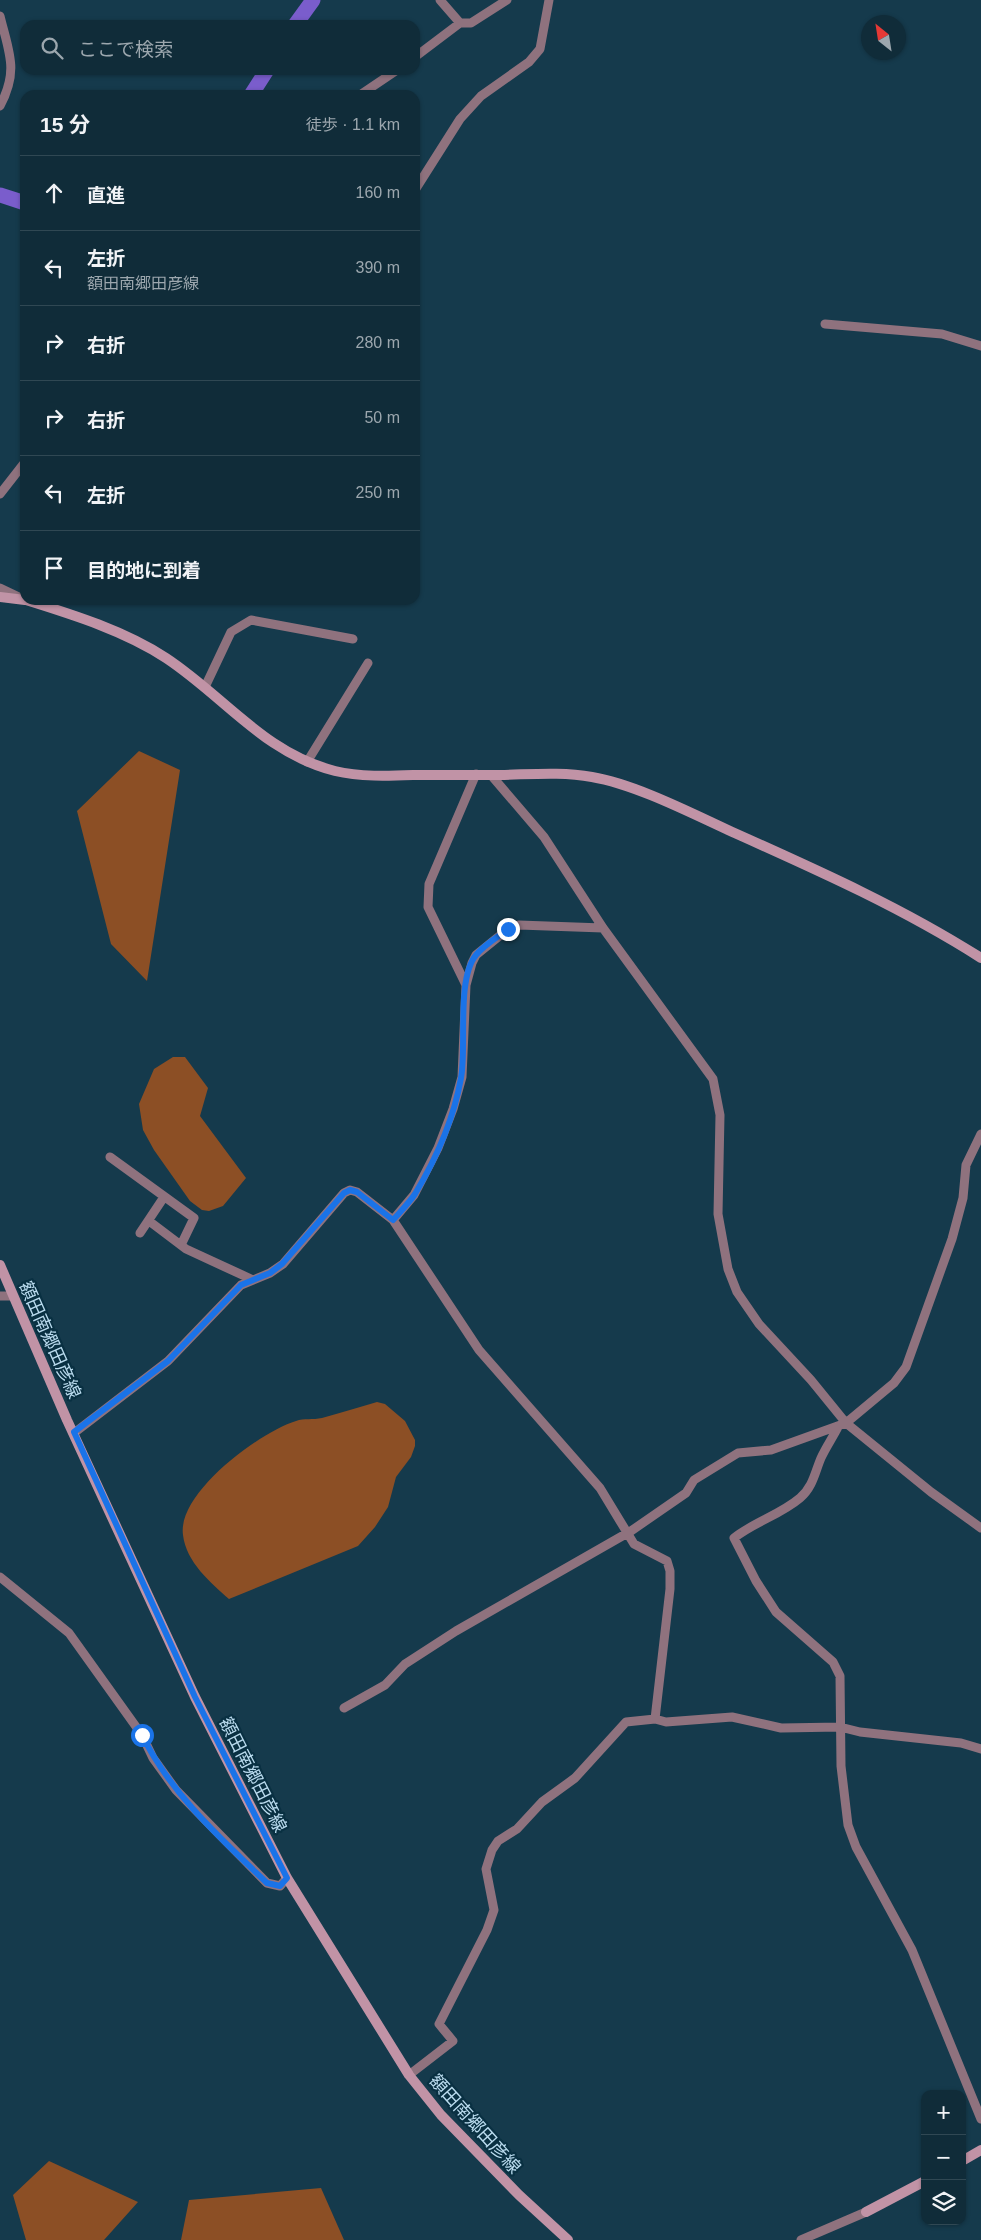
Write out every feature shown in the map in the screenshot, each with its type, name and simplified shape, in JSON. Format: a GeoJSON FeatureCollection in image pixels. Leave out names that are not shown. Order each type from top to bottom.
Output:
{"type":"FeatureCollection","features":[{"type":"Feature","properties":{"kind":"street"},"geometry":{"type":"LineString","coordinates":[[440,0],[460,23]]}},
{"type":"Feature","properties":{"kind":"street"},"geometry":{"type":"LineString","coordinates":[[420,52],[460,23],[471,23],[507,0]]}},
{"type":"Feature","properties":{"kind":"street"},"geometry":{"type":"LineString","coordinates":[[420,182],[460,119],[481,96],[529,62],[540,49],[549,0]]}},
{"type":"Feature","properties":{"kind":"street"},"geometry":{"type":"LineString","coordinates":[[0,16],[12,63],[9,87],[0,106]]}},
{"type":"Feature","properties":{"kind":"street"},"geometry":{"type":"LineString","coordinates":[[367,90],[390,75]]}},
{"type":"Feature","properties":{"kind":"street"},"geometry":{"type":"LineString","coordinates":[[825,324],[942,334],[981,346]]}},
{"type":"Feature","properties":{"kind":"street"},"geometry":{"type":"LineString","coordinates":[[0,494],[20,468]]}},
{"type":"Feature","properties":{"kind":"street"},"geometry":{"type":"LineString","coordinates":[[0,588],[20,597]]}},
{"type":"Feature","properties":{"kind":"street"},"geometry":{"type":"LineString","coordinates":[[0,597],[20,599]]}},
{"type":"Feature","properties":{"kind":"street"},"geometry":{"type":"LineString","coordinates":[[43,605],[127,637],[165,658],[205,687],[255,731],[296,758],[336,771],[376,776],[544,773],[593,777],[648,795],[858,888],[945,935],[981,958]]}},
{"type":"Feature","properties":{"kind":"street"},"geometry":{"type":"LineString","coordinates":[[205,687],[231,632],[250,620],[353,639]]}},
{"type":"Feature","properties":{"kind":"street"},"geometry":{"type":"LineString","coordinates":[[307,762],[368,663]]}},
{"type":"Feature","properties":{"kind":"street"},"geometry":{"type":"LineString","coordinates":[[466,985],[428,907],[429,884],[476,774]]}},
{"type":"Feature","properties":{"kind":"street"},"geometry":{"type":"LineString","coordinates":[[491,775],[544,837],[603,928],[713,1079],[720,1115],[718,1214],[728,1269],[737,1292],[759,1324],[811,1380],[842,1425],[981,1528]]}},
{"type":"Feature","properties":{"kind":"street"},"geometry":{"type":"LineString","coordinates":[[393,1220],[414,1195],[438,1148],[453,1109],[462,1077],[466,985],[476,955],[508,929],[520,925],[603,928]]}},
{"type":"Feature","properties":{"kind":"street"},"geometry":{"type":"LineString","coordinates":[[981,1134],[966,1165],[963,1198],[952,1239],[906,1367],[894,1383],[842,1425],[821,1458],[813,1481],[801,1497],[775,1516],[745,1529],[734,1538],[756,1581],[776,1612],[832,1662],[840,1676],[840,1727],[848,1825],[856,1847],[912,1950],[981,2119]]}},
{"type":"Feature","properties":{"kind":"street"},"geometry":{"type":"LineString","coordinates":[[110,1157],[194,1218],[180,1245]]}},
{"type":"Feature","properties":{"kind":"street"},"geometry":{"type":"LineString","coordinates":[[74,1432],[168,1361],[241,1285],[251,1279],[270,1273],[282,1264],[344,1193],[350,1190],[357,1192],[372,1201],[393,1220],[479,1350],[600,1488],[634,1544],[667,1561],[670,1571],[670,1590],[655,1719]]}},
{"type":"Feature","properties":{"kind":"street"},"geometry":{"type":"LineString","coordinates":[[140,1233],[164,1197]]}},
{"type":"Feature","properties":{"kind":"street"},"geometry":{"type":"LineString","coordinates":[[149,1221],[180,1245],[251,1279]]}},
{"type":"Feature","properties":{"kind":"street","name":"額田南郷田彦線"},"geometry":{"type":"LineString","coordinates":[[0,1265],[195,1697],[287,1878],[409,2075],[460,2135],[519,2195],[568,2240]]}},
{"type":"Feature","properties":{"kind":"street"},"geometry":{"type":"LineString","coordinates":[[0,1296],[13,1296]]}},
{"type":"Feature","properties":{"kind":"street"},"geometry":{"type":"LineString","coordinates":[[344,1708],[385,1685],[405,1664],[456,1631],[626,1532],[631,1531],[686,1493],[694,1480],[738,1453],[771,1450],[842,1425]]}},
{"type":"Feature","properties":{"kind":"street"},"geometry":{"type":"LineString","coordinates":[[0,1577],[69,1633],[142,1735],[153,1758],[176,1790],[227,1845],[267,1883],[280,1886],[287,1878]]}},
{"type":"Feature","properties":{"kind":"street"},"geometry":{"type":"LineString","coordinates":[[409,2075],[453,2041],[439,2024],[492,1917],[494,1910],[486,1869],[492,1850],[498,1841],[517,1830],[542,1802],[575,1778],[626,1722],[655,1719],[666,1722],[732,1717],[781,1728],[840,1727],[860,1732],[961,1743],[981,1749]]}},
{"type":"Feature","properties":{"kind":"street"},"geometry":{"type":"LineString","coordinates":[[966,2159],[981,2150]]}},
{"type":"Feature","properties":{"kind":"street"},"geometry":{"type":"LineString","coordinates":[[801,2240],[866,2212],[921,2183]]}},
{"type":"Feature","properties":{"kind":"shaded area"},"geometry":{"type":"Polygon","coordinates":[[[139,751],[180,770],[147,981],[111,944],[77,811],[139,751]]]}},
{"type":"Feature","properties":{"kind":"shaded area"},"geometry":{"type":"Polygon","coordinates":[[[173,1057],[185,1057],[208,1088],[200,1116],[246,1178],[223,1206],[209,1211],[202,1210],[190,1201],[154,1150],[143,1130],[139,1104],[154,1069],[173,1057]]]}},
{"type":"Feature","properties":{"kind":"shaded area"},"geometry":{"type":"Polygon","coordinates":[[[377,1402],[385,1404],[405,1421],[415,1440],[415,1446],[411,1457],[396,1477],[388,1507],[375,1527],[358,1546],[229,1599],[200,1571],[185,1545],[183,1535],[185,1518],[193,1501],[224,1466],[262,1438],[281,1427],[299,1420],[322,1418],[377,1402]]]}},
{"type":"Feature","properties":{"kind":"shaded area"},"geometry":{"type":"Polygon","coordinates":[[[49,2161],[138,2202],[104,2240],[26,2240],[13,2195],[49,2161]]]}},
{"type":"Feature","properties":{"kind":"shaded area"},"geometry":{"type":"Polygon","coordinates":[[[321,2188],[344,2240],[181,2240],[189,2200],[321,2188]]]}},
{"type":"Feature","properties":{"kind":"waterway"},"geometry":{"type":"LineString","coordinates":[[299,20],[313,0]]}},
{"type":"Feature","properties":{"kind":"waterway"},"geometry":{"type":"LineString","coordinates":[[254,90],[264,75]]}},
{"type":"Feature","properties":{"kind":"waterway"},"geometry":{"type":"LineString","coordinates":[[0,195],[20,201]]}},
{"type":"Feature","properties":{"kind":"route"},"geometry":{"type":"LineString","coordinates":[[142,1735],[153,1758],[176,1790],[227,1845],[267,1883],[280,1886],[287,1878],[195,1697],[74,1432],[168,1361],[241,1285],[270,1273],[282,1264],[344,1193],[350,1190],[357,1192],[372,1201],[393,1220],[414,1195],[438,1148],[453,1109],[462,1077],[466,985],[472,963],[476,955],[508,929]]}}]}
